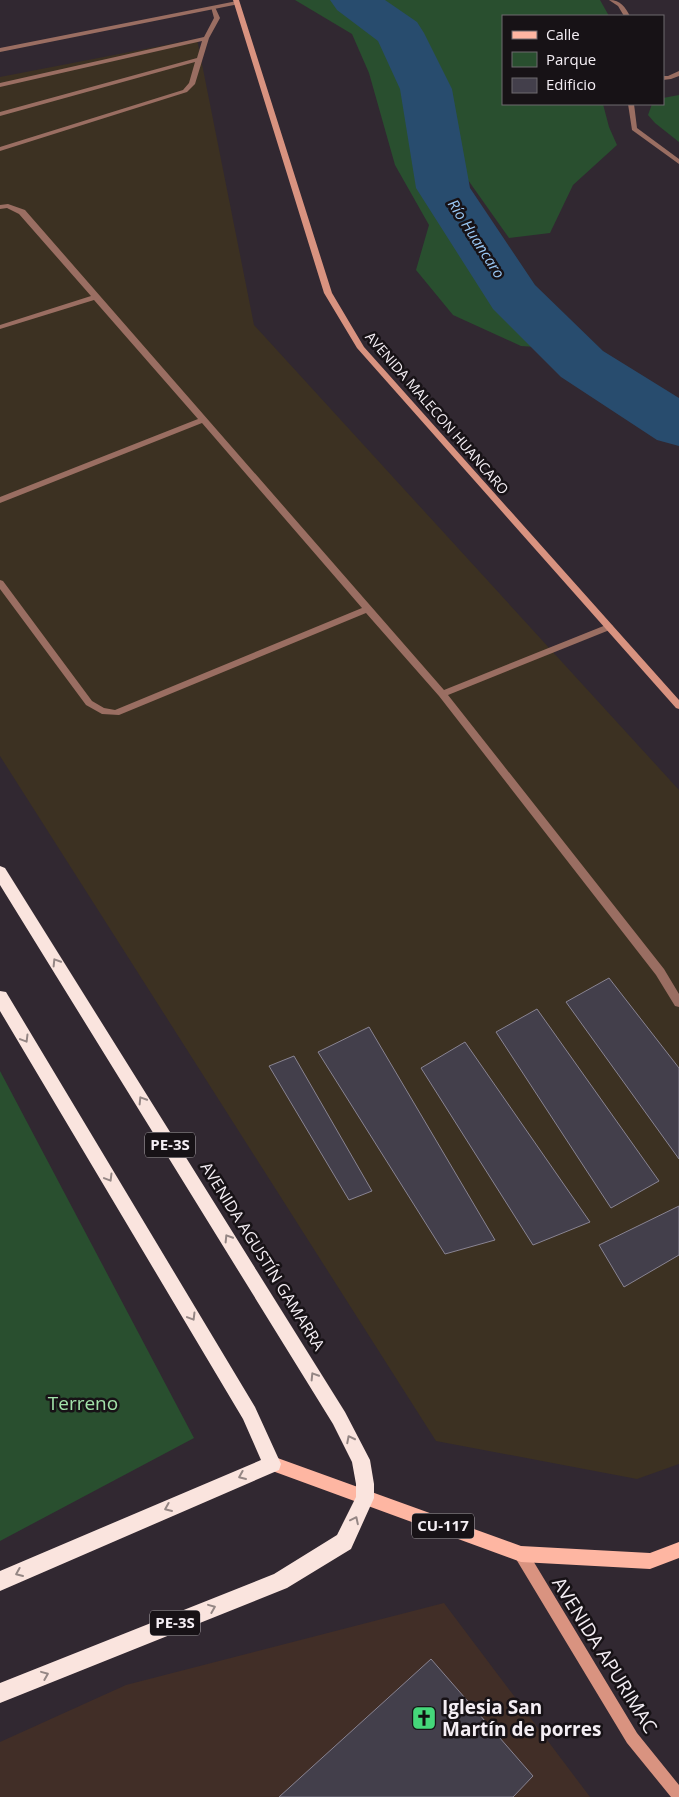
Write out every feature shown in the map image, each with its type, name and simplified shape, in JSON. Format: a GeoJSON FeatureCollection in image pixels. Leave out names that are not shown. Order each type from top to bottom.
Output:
{"type":"FeatureCollection","features":[{"type":"Feature","properties":{"kind":"highway","name":"AVENIDA AGUSTÍN GAMARRA"},"geometry":{"type":"LineString","coordinates":[[0,872],[339,1418],[361,1460],[365,1498]]}},
{"type":"Feature","properties":{"kind":"highway"},"geometry":{"type":"LineString","coordinates":[[0,997],[250,1414],[272,1464],[0,1581]]}},
{"type":"Feature","properties":{"kind":"highway","name":"PE-3S"},"geometry":{"type":"LineString","coordinates":[[0,1693],[280,1581],[344,1542],[365,1498]]}},
{"type":"Feature","properties":{"kind":"main road","name":"CU-117"},"geometry":{"type":"LineString","coordinates":[[272,1464],[521,1554],[650,1561],[679,1550]]}},
{"type":"Feature","properties":{"kind":"street"},"geometry":{"type":"LineString","coordinates":[[612,0],[620,5],[627,15]]}},
{"type":"Feature","properties":{"kind":"street"},"geometry":{"type":"LineString","coordinates":[[0,50],[236,2]]}},
{"type":"Feature","properties":{"kind":"street","name":"AVENIDA MALECON HUANCARO"},"geometry":{"type":"LineString","coordinates":[[236,2],[328,293],[361,348],[679,706]]}},
{"type":"Feature","properties":{"kind":"street"},"geometry":{"type":"LineString","coordinates":[[0,149],[184,91],[192,84],[206,38],[217,18],[213,8]]}},
{"type":"Feature","properties":{"kind":"street"},"geometry":{"type":"LineString","coordinates":[[0,85],[206,38]]}},
{"type":"Feature","properties":{"kind":"street"},"geometry":{"type":"LineString","coordinates":[[0,114],[200,59]]}},
{"type":"Feature","properties":{"kind":"street"},"geometry":{"type":"LineString","coordinates":[[664,78],[669,78],[679,73]]}},
{"type":"Feature","properties":{"kind":"street"},"geometry":{"type":"LineString","coordinates":[[631,105],[634,130],[679,162]]}},
{"type":"Feature","properties":{"kind":"street"},"geometry":{"type":"LineString","coordinates":[[0,207],[8,206],[22,212],[442,694],[660,972],[679,1003]]}},
{"type":"Feature","properties":{"kind":"street"},"geometry":{"type":"LineString","coordinates":[[0,328],[96,297]]}},
{"type":"Feature","properties":{"kind":"street"},"geometry":{"type":"LineString","coordinates":[[0,500],[203,420]]}},
{"type":"Feature","properties":{"kind":"street"},"geometry":{"type":"LineString","coordinates":[[0,583],[89,703],[102,711],[116,713],[368,609]]}},
{"type":"Feature","properties":{"kind":"street"},"geometry":{"type":"LineString","coordinates":[[442,694],[608,627]]}},
{"type":"Feature","properties":{"kind":"street","name":"AVENIDA APURIMAC"},"geometry":{"type":"LineString","coordinates":[[521,1554],[632,1738],[679,1796]]}},
{"type":"Feature","properties":{"kind":"shaded area"},"geometry":{"type":"Polygon","coordinates":[[[197,39],[254,325],[679,790],[679,1464],[637,1479],[436,1441],[0,756],[0,77],[197,39]]]}},
{"type":"Feature","properties":{"kind":"shaded area"},"geometry":{"type":"Polygon","coordinates":[[[444,1603],[590,1797],[0,1797],[0,1742],[126,1685],[444,1603]]]}},
{"type":"Feature","properties":{"kind":"green space"},"geometry":{"type":"Polygon","coordinates":[[[295,0],[340,0],[385,34],[412,78],[437,207],[497,299],[551,348],[521,346],[453,315],[416,270],[429,225],[395,165],[369,73],[352,34],[295,0]]]}},
{"type":"Feature","properties":{"kind":"green space"},"geometry":{"type":"Polygon","coordinates":[[[375,0],[600,0],[608,15],[502,15],[502,105],[603,105],[609,127],[617,145],[573,185],[550,233],[509,238],[468,180],[438,65],[423,35],[375,0]]]}},
{"type":"Feature","properties":{"kind":"green space"},"geometry":{"type":"Polygon","coordinates":[[[679,95],[679,142],[648,115],[652,105],[664,105],[664,98],[679,95]]]}},
{"type":"Feature","properties":{"kind":"green space","name":"Terreno"},"geometry":{"type":"Polygon","coordinates":[[[0,1071],[194,1438],[0,1541],[0,1071]]]}},
{"type":"Feature","properties":{"kind":"building"},"geometry":{"type":"Polygon","coordinates":[[[609,978],[679,1068],[679,1159],[566,1002],[609,978]]]}},
{"type":"Feature","properties":{"kind":"building"},"geometry":{"type":"Polygon","coordinates":[[[537,1009],[659,1181],[611,1208],[496,1032],[537,1009]]]}},
{"type":"Feature","properties":{"kind":"building"},"geometry":{"type":"Polygon","coordinates":[[[369,1027],[495,1240],[445,1254],[318,1052],[369,1027]]]}},
{"type":"Feature","properties":{"kind":"building"},"geometry":{"type":"Polygon","coordinates":[[[465,1042],[590,1222],[533,1245],[421,1068],[465,1042]]]}},
{"type":"Feature","properties":{"kind":"building"},"geometry":{"type":"Polygon","coordinates":[[[294,1056],[372,1191],[349,1200],[269,1066],[294,1056]]]}},
{"type":"Feature","properties":{"kind":"building"},"geometry":{"type":"Polygon","coordinates":[[[679,1206],[679,1255],[624,1287],[599,1245],[679,1206]]]}},
{"type":"Feature","properties":{"kind":"building","name":"Iglesia San Martín de porres"},"geometry":{"type":"Polygon","coordinates":[[[431,1659],[533,1776],[513,1797],[279,1797],[431,1659]]]}},
{"type":"Feature","properties":{"kind":"waterway","name":"Río Huancaro"},"geometry":{"type":"LineString","coordinates":[[354,0],[399,33],[426,89],[443,188],[514,297],[582,364],[679,426]]}},
{"type":"Feature","properties":{"kind":"place","name":"Iglesia San Martín de porres"},"geometry":{"type":"Point","coordinates":[424,1718]}}]}
